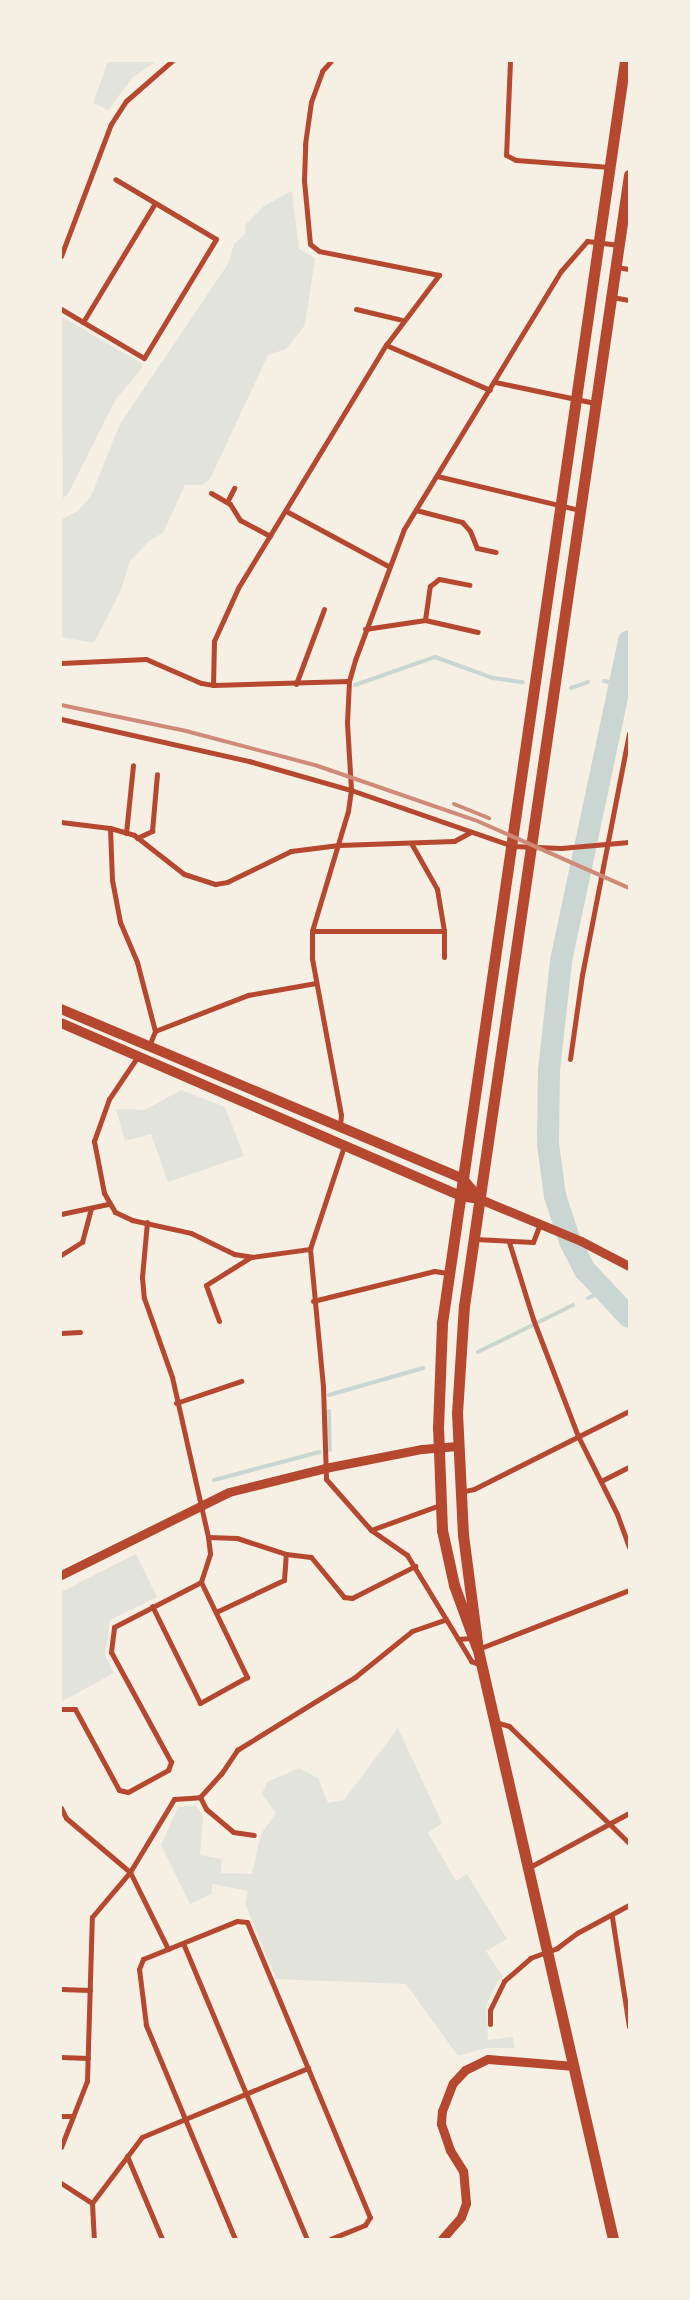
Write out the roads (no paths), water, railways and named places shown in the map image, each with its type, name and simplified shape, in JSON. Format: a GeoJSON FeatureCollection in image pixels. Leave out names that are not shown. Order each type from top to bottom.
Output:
{"type":"FeatureCollection","features":[{"type":"Feature","properties":{"kind":"main road"},"geometry":{"type":"LineString","coordinates":[[478,1650],[471,1638],[448,1558],[440,1504],[438,1448],[440,1352],[460,1196],[513,846],[625,61]]}},
{"type":"Feature","properties":{"kind":"main road"},"geometry":{"type":"LineString","coordinates":[[613,2239],[478,1650],[459,1492],[458,1446],[459,1352],[474,1239],[533,848],[619,245],[625,224],[629,175]]}},
{"type":"Feature","properties":{"kind":"main road"},"geometry":{"type":"LineString","coordinates":[[61,1009],[305,1114],[340,1126],[463,1179],[480,1199]]}},
{"type":"Feature","properties":{"kind":"main road"},"geometry":{"type":"LineString","coordinates":[[61,1024],[460,1196],[480,1199]]}},
{"type":"Feature","properties":{"kind":"street"},"geometry":{"type":"LineString","coordinates":[[61,256],[111,124],[126,101],[172,61]]}},
{"type":"Feature","properties":{"kind":"street"},"geometry":{"type":"LineString","coordinates":[[213,685],[214,640],[238,588],[402,320],[439,275],[319,251],[310,244],[304,180],[305,144],[311,102],[322,72],[331,61]]}},
{"type":"Feature","properties":{"kind":"street"},"geometry":{"type":"LineString","coordinates":[[510,61],[506,155],[516,160],[610,167]]}},
{"type":"Feature","properties":{"kind":"street"},"geometry":{"type":"LineString","coordinates":[[61,309],[144,358],[216,239],[115,179]]}},
{"type":"Feature","properties":{"kind":"street"},"geometry":{"type":"LineString","coordinates":[[83,322],[155,202]]}},
{"type":"Feature","properties":{"kind":"street"},"geometry":{"type":"LineString","coordinates":[[340,1126],[341,1114],[316,983],[312,931],[339,845],[351,790],[347,723],[349,681],[365,629],[388,566],[416,510],[561,271],[584,244],[599,242],[619,245]]}},
{"type":"Feature","properties":{"kind":"street"},"geometry":{"type":"LineString","coordinates":[[616,267],[629,269]]}},
{"type":"Feature","properties":{"kind":"street"},"geometry":{"type":"LineString","coordinates":[[612,297],[629,300]]}},
{"type":"Feature","properties":{"kind":"street"},"geometry":{"type":"LineString","coordinates":[[356,309],[402,320]]}},
{"type":"Feature","properties":{"kind":"street"},"geometry":{"type":"LineString","coordinates":[[386,345],[490,390]]}},
{"type":"Feature","properties":{"kind":"street"},"geometry":{"type":"LineString","coordinates":[[495,382],[597,404]]}},
{"type":"Feature","properties":{"kind":"street"},"geometry":{"type":"LineString","coordinates":[[437,476],[562,507],[582,510]]}},
{"type":"Feature","properties":{"kind":"street"},"geometry":{"type":"LineString","coordinates":[[227,502],[234,488]]}},
{"type":"Feature","properties":{"kind":"street"},"geometry":{"type":"LineString","coordinates":[[211,493],[227,502],[237,512],[240,520],[270,536]]}},
{"type":"Feature","properties":{"kind":"street"},"geometry":{"type":"LineString","coordinates":[[416,510],[462,522],[470,531],[476,548],[496,552]]}},
{"type":"Feature","properties":{"kind":"street"},"geometry":{"type":"LineString","coordinates":[[286,511],[388,566]]}},
{"type":"Feature","properties":{"kind":"street"},"geometry":{"type":"LineString","coordinates":[[425,620],[430,586],[439,580],[469,584]]}},
{"type":"Feature","properties":{"kind":"street"},"geometry":{"type":"LineString","coordinates":[[296,684],[324,610]]}},
{"type":"Feature","properties":{"kind":"street"},"geometry":{"type":"LineString","coordinates":[[365,629],[425,620],[478,632]]}},
{"type":"Feature","properties":{"kind":"street"},"geometry":{"type":"LineString","coordinates":[[61,663],[146,659],[201,683],[213,685],[349,681]]}},
{"type":"Feature","properties":{"kind":"street"},"geometry":{"type":"LineString","coordinates":[[61,719],[249,761],[351,790],[513,846],[564,848],[629,842]]}},
{"type":"Feature","properties":{"kind":"street"},"geometry":{"type":"LineString","coordinates":[[570,1059],[582,975],[629,734]]}},
{"type":"Feature","properties":{"kind":"street"},"geometry":{"type":"LineString","coordinates":[[126,833],[133,765]]}},
{"type":"Feature","properties":{"kind":"street"},"geometry":{"type":"LineString","coordinates":[[137,838],[152,831],[157,774]]}},
{"type":"Feature","properties":{"kind":"street"},"geometry":{"type":"LineString","coordinates":[[61,822],[110,828],[126,833],[137,838],[184,874],[215,884],[246,874],[291,851],[339,845],[454,841],[472,832]]}},
{"type":"Feature","properties":{"kind":"street"},"geometry":{"type":"LineString","coordinates":[[110,828],[112,880],[120,922],[137,962],[156,1031],[149,1047]]}},
{"type":"Feature","properties":{"kind":"street"},"geometry":{"type":"LineString","coordinates":[[411,843],[438,889],[444,931],[444,957]]}},
{"type":"Feature","properties":{"kind":"street"},"geometry":{"type":"LineString","coordinates":[[312,931],[444,931]]}},
{"type":"Feature","properties":{"kind":"street"},"geometry":{"type":"LineString","coordinates":[[156,1031],[248,995],[316,983]]}},
{"type":"Feature","properties":{"kind":"street"},"geometry":{"type":"LineString","coordinates":[[138,1056],[109,1100],[94,1141],[97,1169],[108,1204],[115,1212],[191,1233],[234,1254],[252,1257],[310,1249]]}},
{"type":"Feature","properties":{"kind":"street"},"geometry":{"type":"LineString","coordinates":[[344,1146],[310,1249],[313,1301],[323,1387],[326,1479],[371,1530],[407,1555],[471,1661],[481,1665]]}},
{"type":"Feature","properties":{"kind":"street"},"geometry":{"type":"LineString","coordinates":[[480,1199],[605,1253],[629,1266]]}},
{"type":"Feature","properties":{"kind":"street"},"geometry":{"type":"LineString","coordinates":[[61,1214],[108,1204]]}},
{"type":"Feature","properties":{"kind":"street"},"geometry":{"type":"LineString","coordinates":[[61,1255],[82,1242],[91,1209]]}},
{"type":"Feature","properties":{"kind":"street"},"geometry":{"type":"LineString","coordinates":[[147,1222],[142,1277],[144,1298],[163,1347],[208,1537],[210,1554],[201,1582],[247,1677],[200,1703],[152,1606]]}},
{"type":"Feature","properties":{"kind":"street"},"geometry":{"type":"LineString","coordinates":[[474,1239],[533,1242],[540,1224]]}},
{"type":"Feature","properties":{"kind":"street"},"geometry":{"type":"LineString","coordinates":[[509,1242],[533,1319],[578,1436],[601,1481],[629,1547]]}},
{"type":"Feature","properties":{"kind":"street"},"geometry":{"type":"LineString","coordinates":[[219,1321],[206,1285],[252,1257]]}},
{"type":"Feature","properties":{"kind":"street"},"geometry":{"type":"LineString","coordinates":[[313,1301],[434,1271],[449,1273]]}},
{"type":"Feature","properties":{"kind":"street"},"geometry":{"type":"LineString","coordinates":[[61,1333],[80,1332]]}},
{"type":"Feature","properties":{"kind":"street"},"geometry":{"type":"LineString","coordinates":[[176,1403],[241,1381]]}},
{"type":"Feature","properties":{"kind":"street"},"geometry":{"type":"LineString","coordinates":[[459,1492],[474,1489],[629,1411]]}},
{"type":"Feature","properties":{"kind":"street"},"geometry":{"type":"LineString","coordinates":[[61,1575],[229,1492],[325,1468],[458,1446]]}},
{"type":"Feature","properties":{"kind":"street"},"geometry":{"type":"LineString","coordinates":[[601,1481],[629,1468]]}},
{"type":"Feature","properties":{"kind":"street"},"geometry":{"type":"LineString","coordinates":[[371,1530],[440,1504]]}},
{"type":"Feature","properties":{"kind":"street"},"geometry":{"type":"LineString","coordinates":[[208,1537],[237,1538],[286,1554],[311,1557],[344,1597],[352,1598],[415,1566]]}},
{"type":"Feature","properties":{"kind":"street"},"geometry":{"type":"LineString","coordinates":[[216,1612],[284,1580],[286,1554]]}},
{"type":"Feature","properties":{"kind":"street"},"geometry":{"type":"LineString","coordinates":[[61,1709],[74,1709],[119,1790],[128,1792],[168,1770],[171,1762],[111,1652],[114,1627],[201,1582]]}},
{"type":"Feature","properties":{"kind":"street"},"geometry":{"type":"LineString","coordinates":[[478,1650],[629,1590]]}},
{"type":"Feature","properties":{"kind":"street"},"geometry":{"type":"LineString","coordinates":[[61,2147],[87,2080],[92,1917],[130,1872],[174,1799],[200,1797],[221,1774],[237,1750],[355,1677],[412,1631],[446,1619]]}},
{"type":"Feature","properties":{"kind":"street"},"geometry":{"type":"LineString","coordinates":[[458,1639],[471,1638]]}},
{"type":"Feature","properties":{"kind":"street"},"geometry":{"type":"LineString","coordinates":[[495,1722],[509,1726],[629,1843]]}},
{"type":"Feature","properties":{"kind":"street"},"geometry":{"type":"LineString","coordinates":[[200,1797],[206,1809],[233,1832],[254,1835]]}},
{"type":"Feature","properties":{"kind":"street"},"geometry":{"type":"LineString","coordinates":[[61,1808],[66,1818],[130,1872],[168,1949]]}},
{"type":"Feature","properties":{"kind":"street"},"geometry":{"type":"LineString","coordinates":[[528,1868],[629,1813]]}},
{"type":"Feature","properties":{"kind":"street"},"geometry":{"type":"LineString","coordinates":[[490,2024],[490,2010],[504,1981],[530,1958],[612,1917],[629,1906]]}},
{"type":"Feature","properties":{"kind":"street"},"geometry":{"type":"LineString","coordinates":[[612,1917],[629,2027]]}},
{"type":"Feature","properties":{"kind":"street"},"geometry":{"type":"LineString","coordinates":[[235,2239],[146,2025],[139,1969],[144,1959],[237,1921],[247,1922],[370,2217],[365,2225],[331,2239]]}},
{"type":"Feature","properties":{"kind":"street"},"geometry":{"type":"LineString","coordinates":[[183,1943],[307,2239]]}},
{"type":"Feature","properties":{"kind":"street"},"geometry":{"type":"LineString","coordinates":[[61,1989],[90,1990]]}},
{"type":"Feature","properties":{"kind":"street"},"geometry":{"type":"LineString","coordinates":[[61,2056],[88,2058]]}},
{"type":"Feature","properties":{"kind":"street"},"geometry":{"type":"LineString","coordinates":[[442,2239],[461,2217],[466,2203],[462,2171],[450,2150],[441,2124],[444,2104],[453,2083],[465,2070],[488,2059],[574,2066]]}},
{"type":"Feature","properties":{"kind":"street"},"geometry":{"type":"LineString","coordinates":[[94,2239],[92,2203],[142,2137],[308,2068]]}},
{"type":"Feature","properties":{"kind":"street"},"geometry":{"type":"LineString","coordinates":[[61,2116],[73,2116]]}},
{"type":"Feature","properties":{"kind":"street"},"geometry":{"type":"LineString","coordinates":[[127,2156],[162,2239]]}},
{"type":"Feature","properties":{"kind":"street"},"geometry":{"type":"LineString","coordinates":[[61,2183],[92,2203]]}},
{"type":"Feature","properties":{"kind":"waterway"},"geometry":{"type":"LineString","coordinates":[[629,641],[561,962],[549,1070],[548,1144],[555,1196],[570,1241],[585,1270],[629,1317]]}},
{"type":"Feature","properties":{"kind":"waterway"},"geometry":{"type":"LineString","coordinates":[[355,685],[435,657],[493,678],[523,682]]}},
{"type":"Feature","properties":{"kind":"waterway"},"geometry":{"type":"LineString","coordinates":[[604,681],[621,684]]}},
{"type":"Feature","properties":{"kind":"waterway"},"geometry":{"type":"LineString","coordinates":[[571,688],[588,682]]}},
{"type":"Feature","properties":{"kind":"waterway"},"geometry":{"type":"LineString","coordinates":[[588,1298],[603,1292]]}},
{"type":"Feature","properties":{"kind":"waterway"},"geometry":{"type":"LineString","coordinates":[[478,1352],[573,1305]]}},
{"type":"Feature","properties":{"kind":"waterway"},"geometry":{"type":"LineString","coordinates":[[329,1395],[423,1368]]}},
{"type":"Feature","properties":{"kind":"waterway"},"geometry":{"type":"LineString","coordinates":[[329,1411],[330,1450]]}},
{"type":"Feature","properties":{"kind":"waterway"},"geometry":{"type":"LineString","coordinates":[[214,1480],[319,1452]]}},
{"type":"Feature","properties":{"kind":"railway"},"geometry":{"type":"LineString","coordinates":[[61,705],[186,731],[315,765],[475,820],[629,888]]}},
{"type":"Feature","properties":{"kind":"railway"},"geometry":{"type":"LineString","coordinates":[[454,804],[489,818]]}}]}
